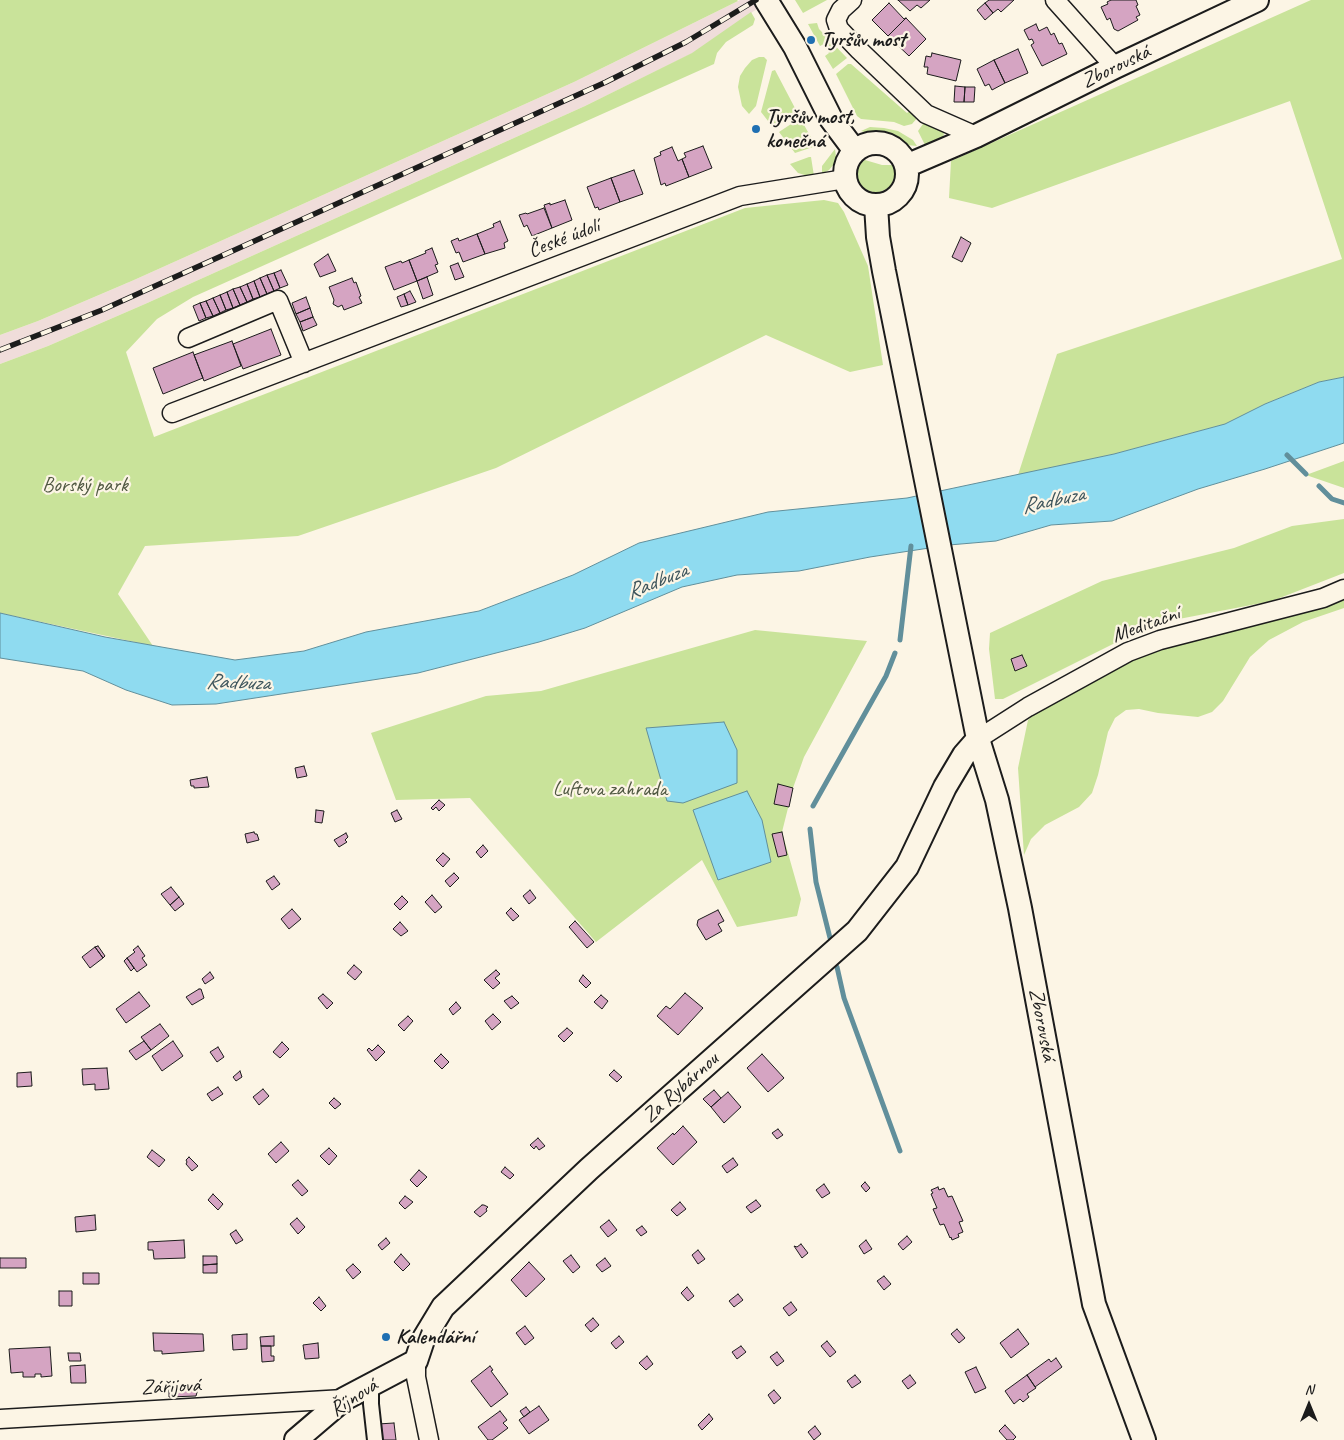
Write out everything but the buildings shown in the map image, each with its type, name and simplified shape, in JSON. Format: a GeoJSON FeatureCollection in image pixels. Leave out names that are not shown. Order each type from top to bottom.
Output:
{"type":"FeatureCollection","features":[{"type":"Feature","properties":{"kind":"street"},"geometry":{"type":"LineString","coordinates":[[766,0],[795,47],[831,118],[855,151]]}},
{"type":"Feature","properties":{"kind":"street"},"geometry":{"type":"LineString","coordinates":[[852,0],[841,10],[836,20],[839,28],[859,50],[926,114],[976,136]]}},
{"type":"Feature","properties":{"kind":"street"},"geometry":{"type":"LineString","coordinates":[[1055,0],[1115,67]]}},
{"type":"Feature","properties":{"kind":"street","name":"Zborovská"},"geometry":{"type":"LineString","coordinates":[[906,166],[976,136],[1115,67],[1257,0]]}},
{"type":"Feature","properties":{"kind":"street"},"geometry":{"type":"LineString","coordinates":[[869,144],[885,144],[898,152],[906,166],[907,181],[900,195],[887,203],[876,206],[856,198],[849,190],[845,179],[847,164],[855,151],[869,144]]}},
{"type":"Feature","properties":{"kind":"street","name":"České údolí"},"geometry":{"type":"LineString","coordinates":[[172,413],[740,196],[845,179]]}},
{"type":"Feature","properties":{"kind":"street","name":"Zborovská"},"geometry":{"type":"LineString","coordinates":[[876,206],[878,237],[884,271],[978,739],[997,800],[1020,908],[1094,1304],[1144,1440]]}},
{"type":"Feature","properties":{"kind":"street"},"geometry":{"type":"LineString","coordinates":[[188,338],[278,300],[304,363]]}},
{"type":"Feature","properties":{"kind":"street","name":"Meditační"},"geometry":{"type":"LineString","coordinates":[[978,739],[1028,707],[1128,652],[1160,640],[1323,598],[1344,590]]}},
{"type":"Feature","properties":{"kind":"street","name":"Za Rybárnou"},"geometry":{"type":"LineString","coordinates":[[429,1440],[416,1377],[416,1361],[423,1340],[443,1307],[589,1169],[857,931],[908,867],[945,787],[964,755],[978,739]]}},
{"type":"Feature","properties":{"kind":"street","name":"Říjnová"},"geometry":{"type":"LineString","coordinates":[[296,1440],[344,1399],[416,1361]]}},
{"type":"Feature","properties":{"kind":"street"},"geometry":{"type":"LineString","coordinates":[[371,1385],[372,1420],[375,1440]]}},
{"type":"Feature","properties":{"kind":"street","name":"Zářijová"},"geometry":{"type":"LineString","coordinates":[[0,1419],[344,1399]]}},
{"type":"Feature","properties":{"kind":"shaded area"},"geometry":{"type":"Polygon","coordinates":[[[740,0],[770,0],[693,53],[585,106],[145,304],[48,346],[0,364],[0,335],[134,280],[574,82],[740,0]]]}},
{"type":"Feature","properties":{"kind":"green space"},"geometry":{"type":"Polygon","coordinates":[[[0,0],[738,1],[574,82],[134,280],[0,335],[0,0]]]}},
{"type":"Feature","properties":{"kind":"green space"},"geometry":{"type":"Polygon","coordinates":[[[795,0],[827,0],[803,13],[795,0]]]}},
{"type":"Feature","properties":{"kind":"green space"},"geometry":{"type":"Polygon","coordinates":[[[1311,0],[1344,0],[1344,377],[1319,382],[1265,404],[1225,424],[1114,454],[1018,475],[1057,354],[1342,259],[1290,101],[992,208],[949,198],[951,161],[1311,0]]]}},
{"type":"Feature","properties":{"kind":"green space","name":"Borský park"},"geometry":{"type":"Polygon","coordinates":[[[751,12],[755,19],[753,25],[726,42],[717,53],[714,64],[193,297],[157,319],[126,352],[154,437],[745,208],[824,200],[838,203],[844,212],[868,266],[883,365],[850,372],[766,335],[496,468],[298,536],[145,546],[118,594],[153,646],[0,613],[0,364],[48,346],[145,304],[585,106],[692,53],[751,12]]]}},
{"type":"Feature","properties":{"kind":"green space"},"geometry":{"type":"Polygon","coordinates":[[[817,23],[819,29],[847,58],[833,69],[825,56],[829,53],[824,44],[820,46],[808,24],[817,23]]]}},
{"type":"Feature","properties":{"kind":"green space"},"geometry":{"type":"Polygon","coordinates":[[[764,57],[767,60],[756,106],[749,114],[742,106],[738,87],[740,76],[745,68],[752,60],[764,57]]]}},
{"type":"Feature","properties":{"kind":"green space"},"geometry":{"type":"Polygon","coordinates":[[[848,64],[851,64],[907,113],[911,110],[918,117],[912,124],[904,126],[894,122],[861,119],[857,116],[836,74],[848,64]]]}},
{"type":"Feature","properties":{"kind":"green space"},"geometry":{"type":"Polygon","coordinates":[[[775,70],[796,110],[772,126],[761,112],[772,71],[775,70]]]}},
{"type":"Feature","properties":{"kind":"green space"},"geometry":{"type":"Polygon","coordinates":[[[800,118],[816,146],[795,153],[779,132],[800,118]]]}},
{"type":"Feature","properties":{"kind":"green space"},"geometry":{"type":"Polygon","coordinates":[[[925,121],[943,131],[942,139],[925,145],[918,131],[925,121]]]}},
{"type":"Feature","properties":{"kind":"green space"},"geometry":{"type":"Polygon","coordinates":[[[870,127],[898,131],[913,140],[917,146],[907,145],[886,136],[861,131],[870,127]]]}},
{"type":"Feature","properties":{"kind":"green space"},"geometry":{"type":"Polygon","coordinates":[[[835,149],[836,157],[834,164],[822,174],[822,166],[835,149]]]}},
{"type":"Feature","properties":{"kind":"green space"},"geometry":{"type":"Polygon","coordinates":[[[811,157],[814,176],[798,173],[790,164],[811,157]]]}},
{"type":"Feature","properties":{"kind":"green space"},"geometry":{"type":"Polygon","coordinates":[[[865,160],[882,165],[894,165],[896,174],[890,187],[878,193],[863,188],[857,180],[856,173],[860,163],[865,160]]]}},
{"type":"Feature","properties":{"kind":"green space"},"geometry":{"type":"Polygon","coordinates":[[[1344,461],[1344,488],[1306,475],[1344,461]]]}},
{"type":"Feature","properties":{"kind":"green space"},"geometry":{"type":"Polygon","coordinates":[[[1344,519],[1344,573],[1272,601],[1153,624],[1003,699],[995,699],[989,649],[990,633],[1102,581],[1234,548],[1292,526],[1344,519]]]}},
{"type":"Feature","properties":{"kind":"green space"},"geometry":{"type":"Polygon","coordinates":[[[1344,596],[1344,608],[1303,622],[1269,640],[1250,657],[1223,701],[1212,712],[1198,717],[1139,709],[1126,710],[1115,718],[1108,732],[1092,793],[1079,807],[1045,825],[1031,839],[1024,855],[1018,768],[1028,720],[1056,695],[1111,667],[1183,637],[1344,596]]]}},
{"type":"Feature","properties":{"kind":"green space","name":"Luftova zahrada"},"geometry":{"type":"Polygon","coordinates":[[[755,630],[867,641],[804,757],[793,788],[782,832],[801,899],[797,916],[737,927],[702,860],[596,942],[470,798],[396,800],[371,733],[486,696],[541,691],[755,630]]]}},
{"type":"Feature","properties":{"kind":"water","name":"Radbuza"},"geometry":{"type":"Polygon","coordinates":[[[1344,377],[1344,443],[1198,489],[1112,521],[1051,525],[996,541],[949,545],[870,557],[799,571],[737,575],[682,587],[585,628],[539,642],[418,673],[216,704],[172,705],[126,690],[83,671],[0,658],[0,613],[105,637],[235,660],[304,651],[366,632],[479,611],[573,575],[639,543],[768,512],[907,498],[1114,454],[1225,424],[1265,404],[1319,382],[1344,377]]]}},
{"type":"Feature","properties":{"kind":"water"},"geometry":{"type":"Polygon","coordinates":[[[724,722],[737,750],[737,783],[683,803],[667,801],[646,728],[724,722]]]}},
{"type":"Feature","properties":{"kind":"water"},"geometry":{"type":"Polygon","coordinates":[[[747,791],[762,820],[771,862],[718,880],[693,810],[747,791]]]}},
{"type":"Feature","properties":{"kind":"waterway"},"geometry":{"type":"LineString","coordinates":[[1287,455],[1306,474]]}},
{"type":"Feature","properties":{"kind":"waterway"},"geometry":{"type":"LineString","coordinates":[[1319,486],[1332,499],[1344,503]]}},
{"type":"Feature","properties":{"kind":"waterway"},"geometry":{"type":"LineString","coordinates":[[900,640],[911,546]]}},
{"type":"Feature","properties":{"kind":"waterway"},"geometry":{"type":"LineString","coordinates":[[813,806],[886,676],[895,653]]}},
{"type":"Feature","properties":{"kind":"waterway"},"geometry":{"type":"LineString","coordinates":[[810,829],[816,882],[830,938]]}},
{"type":"Feature","properties":{"kind":"waterway"},"geometry":{"type":"LineString","coordinates":[[837,967],[844,998],[900,1151]]}},
{"type":"Feature","properties":{"kind":"railway"},"geometry":{"type":"LineString","coordinates":[[0,350],[102,310],[606,82],[686,42],[756,0]]}},
{"type":"Feature","properties":{"kind":"place","name":"Tyršův most"},"geometry":{"type":"Point","coordinates":[811,40]}},
{"type":"Feature","properties":{"kind":"place","name":"Tyršův most, konečná"},"geometry":{"type":"Point","coordinates":[756,129]}},
{"type":"Feature","properties":{"kind":"place","name":"Kalendářní"},"geometry":{"type":"Point","coordinates":[386,1337]}}]}
